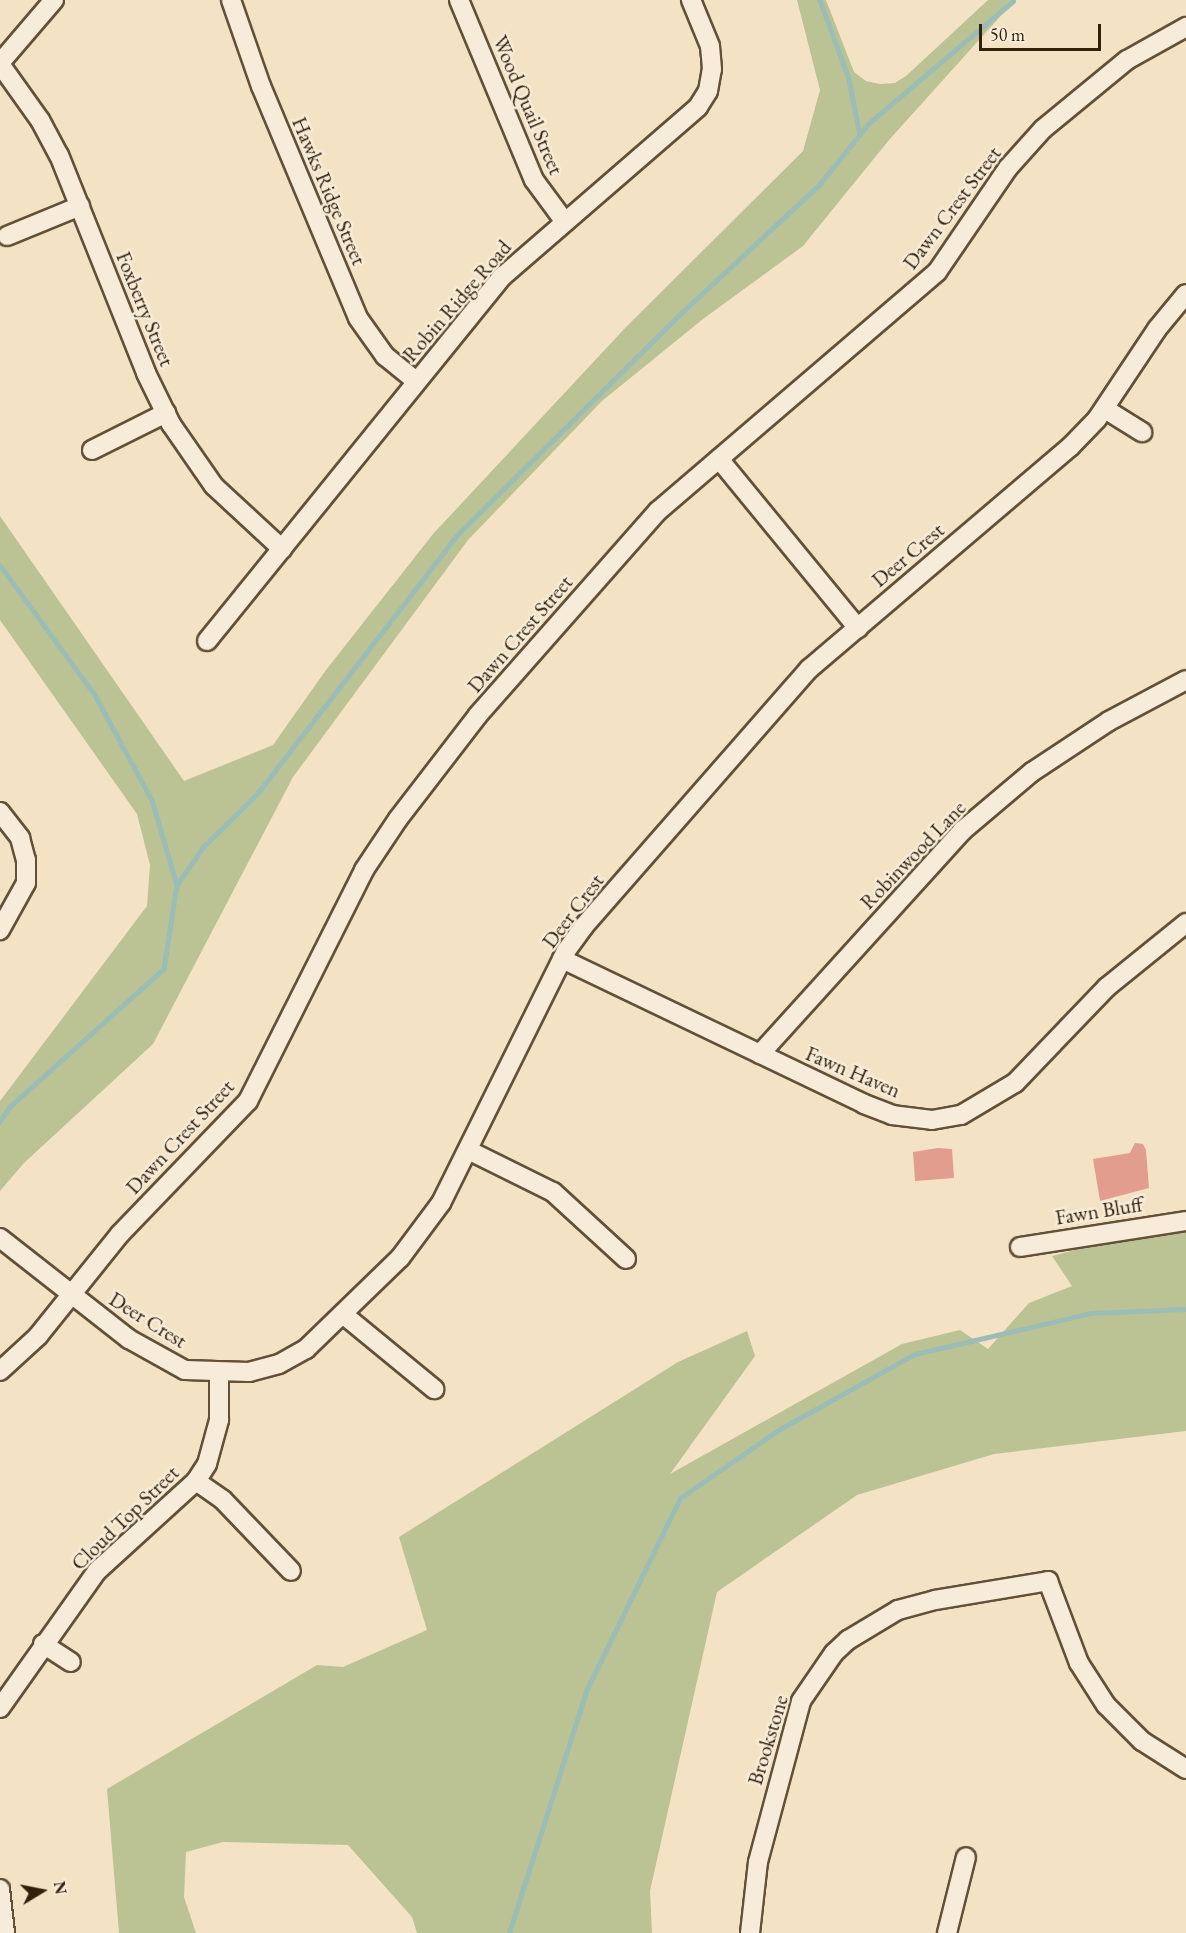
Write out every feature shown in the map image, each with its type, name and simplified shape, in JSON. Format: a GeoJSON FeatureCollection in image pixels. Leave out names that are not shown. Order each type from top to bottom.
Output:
{"type":"FeatureCollection","features":[{"type":"Feature","properties":{"kind":"street"},"geometry":{"type":"LineString","coordinates":[[0,64],[54,0]]}},
{"type":"Feature","properties":{"kind":"street","name":"Hawks Ridge Street"},"geometry":{"type":"LineString","coordinates":[[231,0],[261,86],[358,318],[385,356],[416,381]]}},
{"type":"Feature","properties":{"kind":"street","name":"Wood Quail Street"},"geometry":{"type":"LineString","coordinates":[[459,0],[534,180],[565,222]]}},
{"type":"Feature","properties":{"kind":"street","name":"Robin Ridge Road"},"geometry":{"type":"LineString","coordinates":[[207,641],[503,276],[683,123],[708,92],[712,69],[710,46],[691,0]]}},
{"type":"Feature","properties":{"kind":"street","name":"Dawn Crest Street"},"geometry":{"type":"LineString","coordinates":[[0,1371],[38,1336],[120,1234],[248,1101],[364,870],[478,716],[658,511],[937,272],[1008,168],[1043,129],[1119,67],[1186,27]]}},
{"type":"Feature","properties":{"kind":"street","name":"Foxberry Street"},"geometry":{"type":"LineString","coordinates":[[0,64],[40,120],[80,206],[146,373],[166,413],[214,486],[282,549]]}},
{"type":"Feature","properties":{"kind":"street"},"geometry":{"type":"LineString","coordinates":[[8,237],[80,206]]}},
{"type":"Feature","properties":{"kind":"street","name":"Deer Crest"},"geometry":{"type":"LineString","coordinates":[[0,1238],[71,1296],[155,1355],[185,1370],[219,1374],[264,1369],[293,1357],[344,1315],[424,1229],[470,1151],[562,959],[584,926],[809,669],[1070,447],[1105,409],[1157,329],[1186,294]]}},
{"type":"Feature","properties":{"kind":"street"},"geometry":{"type":"LineString","coordinates":[[1105,409],[1142,432]]}},
{"type":"Feature","properties":{"kind":"street"},"geometry":{"type":"LineString","coordinates":[[92,450],[166,413]]}},
{"type":"Feature","properties":{"kind":"street"},"geometry":{"type":"LineString","coordinates":[[719,459],[858,627]]}},
{"type":"Feature","properties":{"kind":"street","name":"Robinwood Lane"},"geometry":{"type":"LineString","coordinates":[[760,1054],[962,831],[1032,772],[1109,721],[1186,680]]}},
{"type":"Feature","properties":{"kind":"street"},"geometry":{"type":"LineString","coordinates":[[0,812],[20,838],[26,860],[26,883],[0,930]]}},
{"type":"Feature","properties":{"kind":"street","name":"Fawn Haven"},"geometry":{"type":"LineString","coordinates":[[562,959],[892,1115],[918,1120],[961,1115],[1015,1083],[1107,987],[1186,923]]}},
{"type":"Feature","properties":{"kind":"street"},"geometry":{"type":"LineString","coordinates":[[470,1151],[553,1192],[626,1259]]}},
{"type":"Feature","properties":{"kind":"street","name":"Fawn Bluff"},"geometry":{"type":"LineString","coordinates":[[1020,1247],[1186,1221]]}},
{"type":"Feature","properties":{"kind":"street"},"geometry":{"type":"LineString","coordinates":[[344,1315],[434,1389]]}},
{"type":"Feature","properties":{"kind":"street","name":"Cloud Top Street"},"geometry":{"type":"LineString","coordinates":[[0,1708],[43,1644],[97,1571],[196,1481],[207,1464],[219,1420],[219,1374]]}},
{"type":"Feature","properties":{"kind":"street"},"geometry":{"type":"LineString","coordinates":[[196,1481],[223,1500],[291,1571]]}},
{"type":"Feature","properties":{"kind":"street","name":"Brookstone"},"geometry":{"type":"LineString","coordinates":[[750,1933],[758,1862],[793,1719],[811,1684],[834,1653],[864,1628],[916,1604],[1048,1581],[1079,1663],[1106,1705],[1142,1741],[1186,1769]]}},
{"type":"Feature","properties":{"kind":"street"},"geometry":{"type":"LineString","coordinates":[[43,1644],[71,1662]]}},
{"type":"Feature","properties":{"kind":"street"},"geometry":{"type":"LineString","coordinates":[[947,1933],[966,1857]]}},
{"type":"Feature","properties":{"kind":"street"},"geometry":{"type":"LineString","coordinates":[[0,1889],[5,1933]]}},
{"type":"Feature","properties":{"kind":"green space"},"geometry":{"type":"Polygon","coordinates":[[[797,0],[826,0],[854,72],[866,81],[880,84],[895,83],[906,76],[988,0],[1015,0],[889,140],[803,246],[703,319],[602,401],[468,540],[293,777],[153,1044],[24,1163],[0,1191],[0,1101],[147,906],[150,865],[137,814],[0,620],[0,516],[184,781],[273,745],[326,670],[433,534],[627,326],[803,151],[820,90],[797,0]]]}},
{"type":"Feature","properties":{"kind":"green space"},"geometry":{"type":"Polygon","coordinates":[[[1186,1231],[1186,1431],[994,1454],[857,1495],[717,1592],[650,1891],[652,1933],[417,1933],[412,1917],[348,1845],[223,1842],[186,1852],[184,1897],[196,1933],[119,1933],[107,1789],[317,1665],[343,1667],[427,1630],[399,1537],[678,1362],[747,1331],[755,1356],[670,1474],[902,1344],[960,1330],[988,1349],[1029,1303],[1072,1286],[1052,1256],[1098,1244],[1186,1231]]]}},
{"type":"Feature","properties":{"kind":"building"},"geometry":{"type":"Polygon","coordinates":[[[1135,1143],[1143,1144],[1146,1150],[1149,1188],[1100,1201],[1093,1159],[1130,1153],[1135,1143]]]}},
{"type":"Feature","properties":{"kind":"building"},"geometry":{"type":"Polygon","coordinates":[[[938,1148],[952,1149],[954,1178],[915,1181],[913,1152],[938,1148]]]}},
{"type":"Feature","properties":{"kind":"waterway"},"geometry":{"type":"LineString","coordinates":[[820,0],[849,79],[860,135]]}},
{"type":"Feature","properties":{"kind":"waterway"},"geometry":{"type":"LineString","coordinates":[[177,885],[203,847],[257,794],[458,534],[678,316],[819,185],[868,124],[1013,1]]}},
{"type":"Feature","properties":{"kind":"waterway"},"geometry":{"type":"LineString","coordinates":[[0,565],[95,695],[152,800],[177,885],[164,969],[10,1107],[0,1122]]}},
{"type":"Feature","properties":{"kind":"waterway"},"geometry":{"type":"LineString","coordinates":[[509,1933],[587,1689],[680,1498],[780,1429],[915,1354],[1091,1313],[1186,1309]]}}]}
